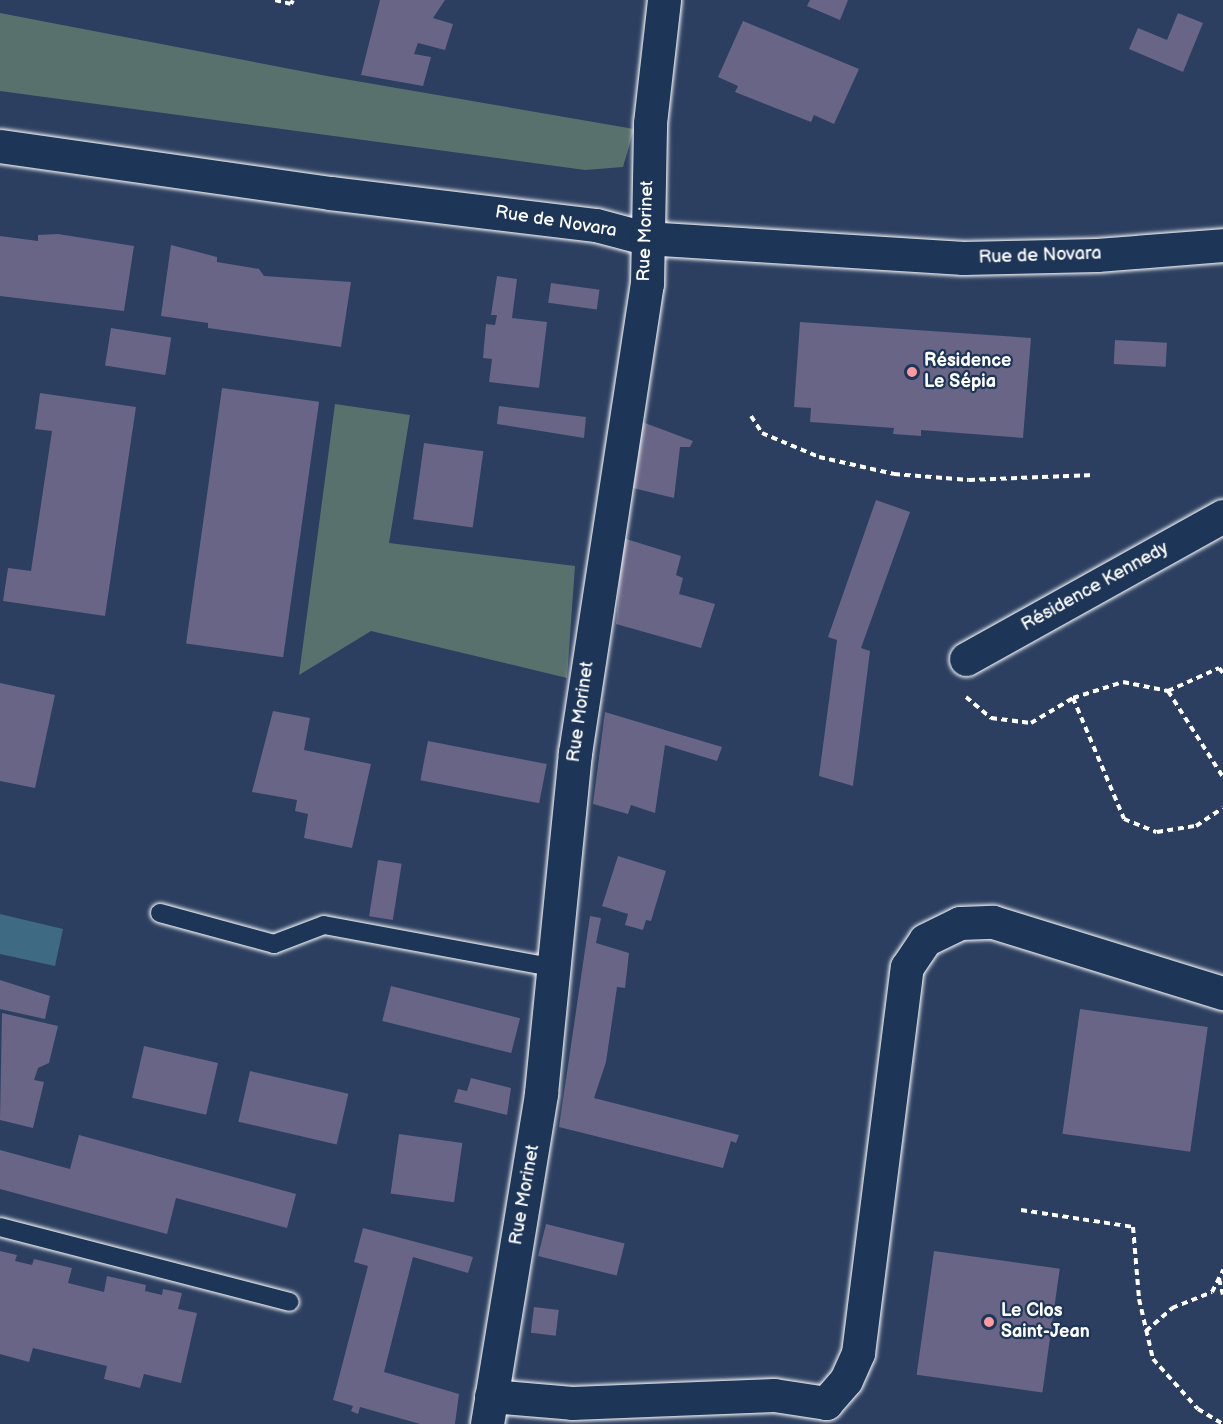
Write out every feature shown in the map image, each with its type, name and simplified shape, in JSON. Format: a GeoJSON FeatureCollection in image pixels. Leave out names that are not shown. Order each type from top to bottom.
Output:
{"type":"FeatureCollection","features":[{"type":"Feature","properties":{"kind":"street","name":"Rue Morinet"},"geometry":{"type":"LineString","coordinates":[[489,1410],[526,1198],[556,968],[575,753],[647,284],[645,238],[664,0]]}},
{"type":"Feature","properties":{"kind":"street","name":"Rue de Novara"},"geometry":{"type":"LineString","coordinates":[[0,146],[330,194],[596,225],[645,238],[963,258],[1097,255],[1223,245]]}},
{"type":"Feature","properties":{"kind":"street","name":"Résidence Kennedy"},"geometry":{"type":"LineString","coordinates":[[966,659],[1223,516]]}},
{"type":"Feature","properties":{"kind":"street"},"geometry":{"type":"LineString","coordinates":[[489,1410],[572,1403],[774,1395],[828,1414],[858,1353],[907,967],[926,940],[960,923],[993,922],[1223,993]]}},
{"type":"Feature","properties":{"kind":"lane"},"geometry":{"type":"LineString","coordinates":[[160,913],[274,944],[324,925],[556,968]]}},
{"type":"Feature","properties":{"kind":"lane"},"geometry":{"type":"LineString","coordinates":[[0,1227],[289,1302]]}},
{"type":"Feature","properties":{"kind":"path"},"geometry":{"type":"LineString","coordinates":[[275,0],[291,4],[294,0]]}},
{"type":"Feature","properties":{"kind":"path"},"geometry":{"type":"LineString","coordinates":[[751,416],[762,433],[819,457],[894,474],[969,480],[1095,475]]}},
{"type":"Feature","properties":{"kind":"path"},"geometry":{"type":"LineString","coordinates":[[966,659],[966,701],[991,718],[1031,723],[1073,698],[1123,682],[1168,691],[1219,668],[1223,673]]}},
{"type":"Feature","properties":{"kind":"path"},"geometry":{"type":"LineString","coordinates":[[1168,691],[1223,777]]}},
{"type":"Feature","properties":{"kind":"path"},"geometry":{"type":"LineString","coordinates":[[1073,698],[1124,819],[1157,832],[1196,826],[1223,808]]}},
{"type":"Feature","properties":{"kind":"path"},"geometry":{"type":"LineString","coordinates":[[1021,1210],[1132,1227],[1146,1331],[1153,1359],[1198,1409],[1223,1424]]}},
{"type":"Feature","properties":{"kind":"path"},"geometry":{"type":"LineString","coordinates":[[1146,1331],[1172,1308],[1212,1292],[1223,1270]]}},
{"type":"Feature","properties":{"kind":"path"},"geometry":{"type":"LineString","coordinates":[[1219,1279],[1223,1295]]}},
{"type":"Feature","properties":{"kind":"green space"},"geometry":{"type":"Polygon","coordinates":[[[0,13],[327,76],[634,129],[623,167],[585,170],[0,91],[0,13]]]}},
{"type":"Feature","properties":{"kind":"green space"},"geometry":{"type":"Polygon","coordinates":[[[335,404],[410,415],[389,543],[575,566],[567,678],[371,631],[299,675],[335,404]]]}},
{"type":"Feature","properties":{"kind":"water"},"geometry":{"type":"Polygon","coordinates":[[[0,914],[63,929],[55,966],[0,954],[0,914]]]}},
{"type":"Feature","properties":{"kind":"building"},"geometry":{"type":"Polygon","coordinates":[[[380,0],[445,0],[433,18],[453,24],[445,50],[418,43],[414,54],[431,57],[423,86],[361,75],[380,0]]]}},
{"type":"Feature","properties":{"kind":"building"},"geometry":{"type":"Polygon","coordinates":[[[810,0],[848,0],[840,20],[807,6],[810,0]]]}},
{"type":"Feature","properties":{"kind":"building"},"geometry":{"type":"Polygon","coordinates":[[[1178,13],[1203,23],[1183,72],[1129,49],[1138,28],[1167,40],[1178,13]]]}},
{"type":"Feature","properties":{"kind":"building"},"geometry":{"type":"Polygon","coordinates":[[[743,21],[859,69],[834,124],[814,115],[811,122],[735,92],[738,86],[718,77],[743,21]]]}},
{"type":"Feature","properties":{"kind":"building"},"geometry":{"type":"Polygon","coordinates":[[[58,234],[134,246],[124,311],[0,296],[0,236],[38,241],[38,235],[58,234]]]}},
{"type":"Feature","properties":{"kind":"building"},"geometry":{"type":"Polygon","coordinates":[[[171,245],[217,257],[217,262],[259,269],[264,276],[351,282],[341,347],[208,328],[208,323],[161,316],[171,245]]]}},
{"type":"Feature","properties":{"kind":"building"},"geometry":{"type":"Polygon","coordinates":[[[497,276],[517,279],[512,318],[547,322],[539,388],[489,382],[492,359],[483,358],[486,324],[495,325],[497,315],[491,315],[497,276]]]}},
{"type":"Feature","properties":{"kind":"building"},"geometry":{"type":"Polygon","coordinates":[[[551,283],[600,290],[597,310],[548,303],[551,283]]]}},
{"type":"Feature","properties":{"kind":"building","name":"Résidence Le Sépia"},"geometry":{"type":"Polygon","coordinates":[[[800,322],[1031,338],[1023,438],[921,430],[921,436],[893,434],[894,428],[810,422],[811,408],[794,407],[800,322]]]}},
{"type":"Feature","properties":{"kind":"building"},"geometry":{"type":"Polygon","coordinates":[[[111,328],[171,338],[165,375],[105,366],[111,328]]]}},
{"type":"Feature","properties":{"kind":"building"},"geometry":{"type":"Polygon","coordinates":[[[1115,340],[1167,343],[1166,367],[1114,364],[1115,340]]]}},
{"type":"Feature","properties":{"kind":"building"},"geometry":{"type":"Polygon","coordinates":[[[222,388],[319,402],[283,657],[186,643],[222,388]]]}},
{"type":"Feature","properties":{"kind":"building"},"geometry":{"type":"Polygon","coordinates":[[[40,393],[136,407],[105,616],[3,601],[8,568],[31,571],[52,431],[35,429],[40,393]]]}},
{"type":"Feature","properties":{"kind":"building"},"geometry":{"type":"Polygon","coordinates":[[[499,406],[586,417],[584,438],[497,424],[499,406]]]}},
{"type":"Feature","properties":{"kind":"building"},"geometry":{"type":"Polygon","coordinates":[[[637,420],[693,441],[690,447],[680,447],[674,498],[629,487],[637,420]]]}},
{"type":"Feature","properties":{"kind":"building"},"geometry":{"type":"Polygon","coordinates":[[[424,443],[483,451],[473,528],[413,519],[424,443]]]}},
{"type":"Feature","properties":{"kind":"building"},"geometry":{"type":"Polygon","coordinates":[[[876,500],[910,512],[861,648],[870,651],[853,786],[819,776],[837,640],[828,637],[876,500]]]}},
{"type":"Feature","properties":{"kind":"building"},"geometry":{"type":"Polygon","coordinates":[[[623,538],[681,556],[676,575],[683,578],[679,594],[715,604],[701,648],[616,624],[623,538]]]}},
{"type":"Feature","properties":{"kind":"building"},"geometry":{"type":"Polygon","coordinates":[[[0,683],[55,695],[35,788],[0,781],[0,683]]]}},
{"type":"Feature","properties":{"kind":"building"},"geometry":{"type":"Polygon","coordinates":[[[273,711],[310,718],[304,750],[371,764],[352,848],[304,838],[308,814],[295,811],[297,800],[252,792],[273,711]]]}},
{"type":"Feature","properties":{"kind":"building"},"geometry":{"type":"Polygon","coordinates":[[[605,712],[722,747],[717,761],[665,745],[655,813],[631,805],[628,814],[593,804],[605,712]]]}},
{"type":"Feature","properties":{"kind":"building"},"geometry":{"type":"Polygon","coordinates":[[[428,741],[547,764],[539,803],[420,780],[428,741]]]}},
{"type":"Feature","properties":{"kind":"building"},"geometry":{"type":"Polygon","coordinates":[[[618,856],[666,871],[651,921],[646,920],[643,930],[625,925],[628,914],[602,906],[618,856]]]}},
{"type":"Feature","properties":{"kind":"building"},"geometry":{"type":"Polygon","coordinates":[[[378,860],[402,864],[393,920],[369,916],[378,860]]]}},
{"type":"Feature","properties":{"kind":"building"},"geometry":{"type":"Polygon","coordinates":[[[590,916],[601,918],[596,943],[629,953],[625,988],[617,987],[606,1062],[594,1098],[739,1135],[736,1143],[731,1141],[723,1168],[559,1127],[590,916]]]}},
{"type":"Feature","properties":{"kind":"building"},"geometry":{"type":"Polygon","coordinates":[[[0,980],[50,996],[45,1019],[0,1009],[0,980]]]}},
{"type":"Feature","properties":{"kind":"building"},"geometry":{"type":"Polygon","coordinates":[[[391,986],[520,1018],[511,1053],[382,1021],[391,986]]]}},
{"type":"Feature","properties":{"kind":"building"},"geometry":{"type":"Polygon","coordinates":[[[1080,1009],[1208,1027],[1190,1152],[1062,1134],[1080,1009]]]}},
{"type":"Feature","properties":{"kind":"building"},"geometry":{"type":"Polygon","coordinates":[[[2,1013],[58,1026],[49,1063],[38,1068],[34,1080],[44,1082],[33,1128],[0,1120],[2,1013]]]}},
{"type":"Feature","properties":{"kind":"building"},"geometry":{"type":"Polygon","coordinates":[[[144,1046],[218,1063],[206,1115],[132,1098],[144,1046]]]}},
{"type":"Feature","properties":{"kind":"building"},"geometry":{"type":"Polygon","coordinates":[[[250,1071],[348,1094],[337,1144],[238,1122],[250,1071]]]}},
{"type":"Feature","properties":{"kind":"building"},"geometry":{"type":"Polygon","coordinates":[[[471,1078],[511,1088],[507,1115],[454,1102],[458,1089],[467,1091],[471,1078]]]}},
{"type":"Feature","properties":{"kind":"building"},"geometry":{"type":"Polygon","coordinates":[[[399,1134],[462,1143],[454,1202],[391,1193],[399,1134]]]}},
{"type":"Feature","properties":{"kind":"building"},"geometry":{"type":"Polygon","coordinates":[[[79,1135],[296,1194],[287,1228],[176,1198],[167,1234],[0,1189],[0,1150],[70,1169],[79,1135]]]}},
{"type":"Feature","properties":{"kind":"building"},"geometry":{"type":"Polygon","coordinates":[[[546,1224],[625,1244],[617,1276],[538,1256],[546,1224]]]}},
{"type":"Feature","properties":{"kind":"building"},"geometry":{"type":"Polygon","coordinates":[[[363,1228],[473,1257],[468,1273],[413,1257],[384,1372],[459,1394],[455,1424],[420,1424],[360,1407],[358,1414],[351,1411],[353,1406],[333,1400],[368,1266],[354,1262],[363,1228]]]}},
{"type":"Feature","properties":{"kind":"building"},"geometry":{"type":"Polygon","coordinates":[[[0,1251],[17,1255],[15,1261],[32,1265],[34,1259],[72,1268],[68,1283],[104,1292],[107,1276],[146,1285],[145,1291],[162,1295],[163,1289],[182,1293],[178,1309],[197,1313],[181,1383],[144,1374],[140,1388],[104,1379],[107,1366],[33,1348],[29,1362],[0,1354],[0,1251]]]}},
{"type":"Feature","properties":{"kind":"building","name":"Le Clos Saint-Jean"},"geometry":{"type":"Polygon","coordinates":[[[934,1251],[1060,1269],[1042,1392],[917,1375],[934,1251]]]}},
{"type":"Feature","properties":{"kind":"building"},"geometry":{"type":"Polygon","coordinates":[[[534,1307],[559,1310],[556,1336],[531,1333],[534,1307]]]}},
{"type":"Feature","properties":{"kind":"place","name":"Résidence Le Sépia"},"geometry":{"type":"Point","coordinates":[912,372]}},
{"type":"Feature","properties":{"kind":"place","name":"Le Clos Saint-Jean"},"geometry":{"type":"Point","coordinates":[989,1322]}}]}
